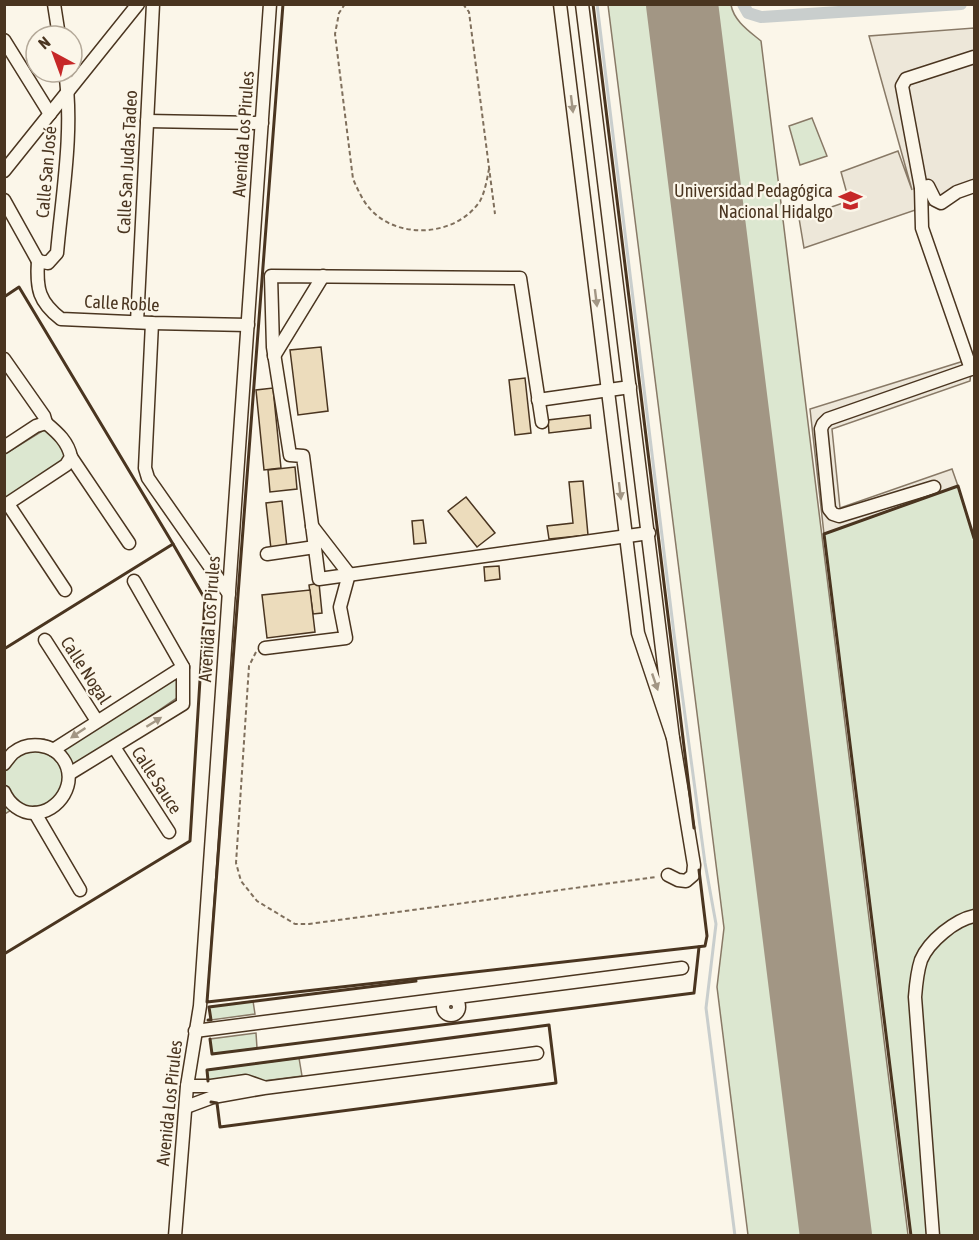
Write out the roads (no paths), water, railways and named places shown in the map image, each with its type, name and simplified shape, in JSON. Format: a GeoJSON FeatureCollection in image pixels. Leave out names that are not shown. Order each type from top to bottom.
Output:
{"type":"FeatureCollection","features":[{"type":"Feature","properties":{"kind":"street"},"geometry":{"type":"LineString","coordinates":[[54,4],[57,24]]}},
{"type":"Feature","properties":{"kind":"street"},"geometry":{"type":"LineString","coordinates":[[4,171],[138,4]]}},
{"type":"Feature","properties":{"kind":"street","name":"Calle San Judas Tadeo"},"geometry":{"type":"LineString","coordinates":[[137,322],[153,4]]}},
{"type":"Feature","properties":{"kind":"street","name":"Avenida Los Pirules"},"geometry":{"type":"LineString","coordinates":[[176,1236],[187,1086],[200,1005],[270,4]]}},
{"type":"Feature","properties":{"kind":"street"},"geometry":{"type":"LineString","coordinates":[[560,4],[638,633],[674,738]]}},
{"type":"Feature","properties":{"kind":"street"},"geometry":{"type":"LineString","coordinates":[[582,4],[674,738],[694,865],[693,875],[686,881],[668,875]]}},
{"type":"Feature","properties":{"kind":"street"},"geometry":{"type":"LineString","coordinates":[[4,40],[50,114]]}},
{"type":"Feature","properties":{"kind":"street"},"geometry":{"type":"LineString","coordinates":[[934,488],[839,516],[833,514],[829,509],[821,429],[828,419],[973,369],[922,228],[921,188],[902,86],[906,79],[975,57]]}},
{"type":"Feature","properties":{"kind":"street"},"geometry":{"type":"LineString","coordinates":[[568,72],[591,69]]}},
{"type":"Feature","properties":{"kind":"street","name":"Calle San José"},"geometry":{"type":"LineString","coordinates":[[38,261],[48,263],[57,253],[69,120],[67,84]]}},
{"type":"Feature","properties":{"kind":"street"},"geometry":{"type":"LineString","coordinates":[[147,121],[262,123]]}},
{"type":"Feature","properties":{"kind":"street"},"geometry":{"type":"LineString","coordinates":[[921,188],[928,186],[935,200],[941,203],[957,192],[975,186]]}},
{"type":"Feature","properties":{"kind":"street"},"geometry":{"type":"LineString","coordinates":[[4,200],[38,261]]}},
{"type":"Feature","properties":{"kind":"street","name":"Calle Roble"},"geometry":{"type":"LineString","coordinates":[[38,261],[37,276],[40,298],[49,310],[61,319],[248,325]]}},
{"type":"Feature","properties":{"kind":"street"},"geometry":{"type":"LineString","coordinates":[[542,422],[520,278],[271,276],[274,356],[290,455],[303,456],[319,579],[649,533]]}},
{"type":"Feature","properties":{"kind":"street"},"geometry":{"type":"LineString","coordinates":[[274,356],[323,276]]}},
{"type":"Feature","properties":{"kind":"street"},"geometry":{"type":"LineString","coordinates":[[152,323],[145,468],[148,478],[229,594]]}},
{"type":"Feature","properties":{"kind":"street"},"geometry":{"type":"LineString","coordinates":[[4,359],[44,416],[46,423],[69,446],[70,457],[129,543]]}},
{"type":"Feature","properties":{"kind":"street"},"geometry":{"type":"LineString","coordinates":[[538,400],[630,387]]}},
{"type":"Feature","properties":{"kind":"street"},"geometry":{"type":"LineString","coordinates":[[4,447],[36,426],[46,423]]}},
{"type":"Feature","properties":{"kind":"street"},"geometry":{"type":"LineString","coordinates":[[65,590],[6,505],[66,465],[70,457]]}},
{"type":"Feature","properties":{"kind":"street"},"geometry":{"type":"LineString","coordinates":[[312,525],[349,574]]}},
{"type":"Feature","properties":{"kind":"street"},"geometry":{"type":"LineString","coordinates":[[267,554],[315,547]]}},
{"type":"Feature","properties":{"kind":"street"},"geometry":{"type":"LineString","coordinates":[[265,648],[346,638],[340,607],[349,574]]}},
{"type":"Feature","properties":{"kind":"street"},"geometry":{"type":"LineString","coordinates":[[69,774],[183,704],[183,667],[134,581]]}},
{"type":"Feature","properties":{"kind":"street","name":"Calle Nogal"},"geometry":{"type":"LineString","coordinates":[[45,640],[97,721]]}},
{"type":"Feature","properties":{"kind":"street"},"geometry":{"type":"LineString","coordinates":[[53,750],[183,667]]}},
{"type":"Feature","properties":{"kind":"street"},"geometry":{"type":"LineString","coordinates":[[4,764],[13,753],[26,746],[40,745],[53,750],[64,760],[69,774],[68,788],[61,801],[49,810],[35,813],[16,808],[4,792]]}},
{"type":"Feature","properties":{"kind":"street","name":"Calle Sauce"},"geometry":{"type":"LineString","coordinates":[[114,747],[169,832]]}},
{"type":"Feature","properties":{"kind":"street"},"geometry":{"type":"LineString","coordinates":[[4,815],[16,808]]}},
{"type":"Feature","properties":{"kind":"street"},"geometry":{"type":"LineString","coordinates":[[35,813],[80,890]]}},
{"type":"Feature","properties":{"kind":"street"},"geometry":{"type":"LineString","coordinates":[[933,1236],[915,997],[916,978],[922,957],[932,944],[946,930],[975,916]]}},
{"type":"Feature","properties":{"kind":"street"},"geometry":{"type":"LineString","coordinates":[[195,1031],[442,1003],[682,968]]}},
{"type":"Feature","properties":{"kind":"street"},"geometry":{"type":"LineString","coordinates":[[186,1107],[213,1097],[264,1088],[537,1053]]}},
{"type":"Feature","properties":{"kind":"street"},"geometry":{"type":"LineString","coordinates":[[187,1086],[211,1086],[246,1081],[264,1088]]}},
{"type":"Feature","properties":{"kind":"waterway"},"geometry":{"type":"LineString","coordinates":[[597,4],[674,634],[705,863],[716,924],[706,1008],[735,1236]]}},
{"type":"Feature","properties":{"kind":"waterway"},"geometry":{"type":"LineString","coordinates":[[743,4],[748,13],[761,17],[961,4]]}},
{"type":"Feature","properties":{"kind":"place","name":"Universidad Pedagógica Nacional Hidalgo"},"geometry":{"type":"Point","coordinates":[851,200]}}]}
